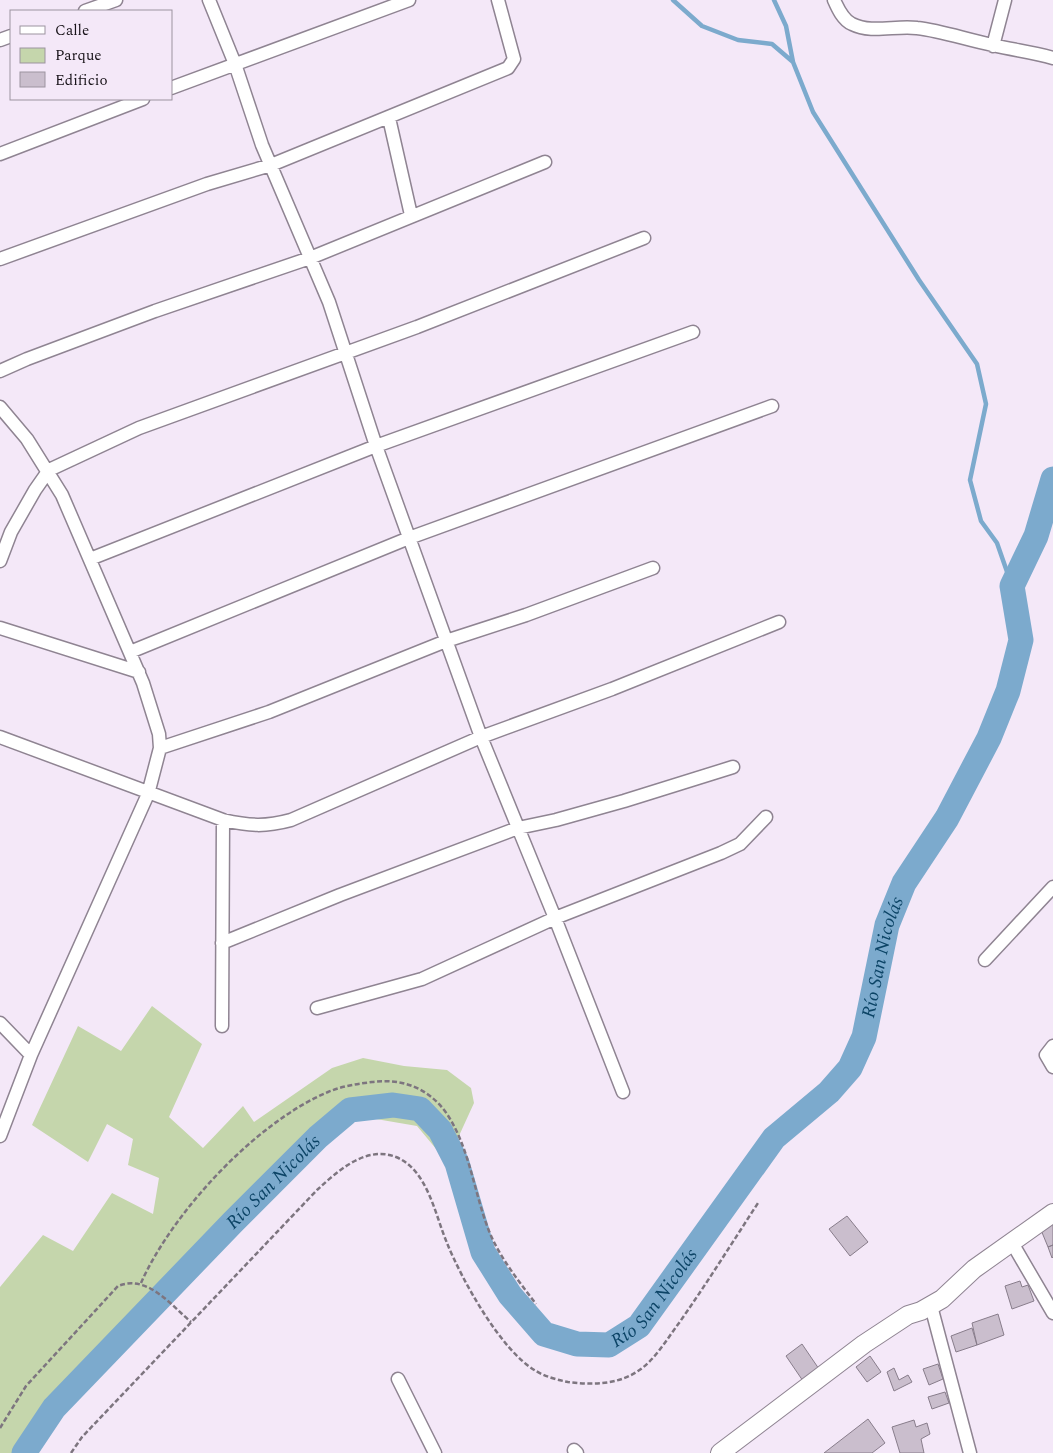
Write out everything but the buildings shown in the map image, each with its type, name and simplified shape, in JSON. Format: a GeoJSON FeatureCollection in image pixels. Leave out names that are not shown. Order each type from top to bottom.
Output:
{"type":"FeatureCollection","features":[{"type":"Feature","properties":{"kind":"street"},"geometry":{"type":"LineString","coordinates":[[88,10],[116,0]]}},
{"type":"Feature","properties":{"kind":"street"},"geometry":{"type":"LineString","coordinates":[[209,0],[235,64],[271,165],[328,302],[376,446],[481,737],[623,1092]]}},
{"type":"Feature","properties":{"kind":"street"},"geometry":{"type":"LineString","coordinates":[[172,88],[410,0]]}},
{"type":"Feature","properties":{"kind":"street"},"geometry":{"type":"LineString","coordinates":[[0,259],[207,184],[271,165],[389,118],[512,65],[514,59],[498,0]]}},
{"type":"Feature","properties":{"kind":"street"},"geometry":{"type":"LineString","coordinates":[[834,0],[841,14],[851,24],[869,29],[915,28],[938,31],[993,46],[1029,50],[1053,58]]}},
{"type":"Feature","properties":{"kind":"street"},"geometry":{"type":"LineString","coordinates":[[993,46],[1005,0]]}},
{"type":"Feature","properties":{"kind":"street"},"geometry":{"type":"LineString","coordinates":[[0,154],[140,100]]}},
{"type":"Feature","properties":{"kind":"street"},"geometry":{"type":"LineString","coordinates":[[389,118],[411,215]]}},
{"type":"Feature","properties":{"kind":"street"},"geometry":{"type":"LineString","coordinates":[[0,371],[155,311],[310,258],[411,215],[545,162]]}},
{"type":"Feature","properties":{"kind":"street"},"geometry":{"type":"LineString","coordinates":[[0,561],[6,530],[49,470],[139,428],[417,327],[644,238]]}},
{"type":"Feature","properties":{"kind":"street"},"geometry":{"type":"LineString","coordinates":[[90,559],[376,446],[693,332]]}},
{"type":"Feature","properties":{"kind":"street"},"geometry":{"type":"LineString","coordinates":[[130,652],[409,538],[772,406]]}},
{"type":"Feature","properties":{"kind":"street"},"geometry":{"type":"LineString","coordinates":[[0,408],[27,439],[49,470],[62,494],[139,672],[157,723],[160,748],[148,794],[31,1055],[0,1136]]}},
{"type":"Feature","properties":{"kind":"street"},"geometry":{"type":"LineString","coordinates":[[160,748],[269,712],[446,641],[526,615],[653,568]]}},
{"type":"Feature","properties":{"kind":"street"},"geometry":{"type":"LineString","coordinates":[[0,737],[148,794],[223,820],[251,826],[272,825],[291,820],[481,737],[612,689],[779,622]]}},
{"type":"Feature","properties":{"kind":"street"},"geometry":{"type":"LineString","coordinates":[[0,628],[139,672]]}},
{"type":"Feature","properties":{"kind":"street"},"geometry":{"type":"LineString","coordinates":[[222,943],[340,895],[518,828],[598,808],[733,767]]}},
{"type":"Feature","properties":{"kind":"street"},"geometry":{"type":"LineString","coordinates":[[317,1008],[422,978],[555,918],[733,848],[740,844],[766,817]]}},
{"type":"Feature","properties":{"kind":"street"},"geometry":{"type":"LineString","coordinates":[[222,1026],[223,820]]}},
{"type":"Feature","properties":{"kind":"street"},"geometry":{"type":"LineString","coordinates":[[985,960],[1053,887]]}},
{"type":"Feature","properties":{"kind":"street"},"geometry":{"type":"LineString","coordinates":[[0,1023],[31,1055]]}},
{"type":"Feature","properties":{"kind":"street"},"geometry":{"type":"LineString","coordinates":[[1053,1046],[1046,1054],[1053,1066]]}},
{"type":"Feature","properties":{"kind":"street"},"geometry":{"type":"LineString","coordinates":[[726,1451],[878,1334],[908,1315],[931,1306],[974,1268],[1053,1213]]}},
{"type":"Feature","properties":{"kind":"street"},"geometry":{"type":"LineString","coordinates":[[1011,1241],[1053,1313]]}},
{"type":"Feature","properties":{"kind":"street"},"geometry":{"type":"LineString","coordinates":[[931,1306],[970,1453]]}},
{"type":"Feature","properties":{"kind":"street"},"geometry":{"type":"LineString","coordinates":[[398,1380],[436,1453]]}},
{"type":"Feature","properties":{"kind":"path"},"geometry":{"type":"LineString","coordinates":[[141,1283],[155,1254],[188,1209],[232,1161],[272,1125],[303,1104],[329,1091],[354,1084],[386,1080],[409,1084],[427,1093],[447,1114],[460,1141],[488,1230],[501,1257],[536,1304]]}},
{"type":"Feature","properties":{"kind":"path"},"geometry":{"type":"LineString","coordinates":[[71,1453],[82,1437],[331,1178],[346,1166],[362,1158],[388,1155],[406,1163],[422,1182],[461,1275],[494,1326],[514,1352],[536,1371],[558,1380],[585,1384],[614,1382],[638,1371],[658,1352],[699,1294],[758,1203]]}},
{"type":"Feature","properties":{"kind":"path"},"geometry":{"type":"LineString","coordinates":[[0,1428],[26,1386],[109,1293],[125,1283],[141,1283],[154,1291],[191,1322]]}},
{"type":"Feature","properties":{"kind":"green space"},"geometry":{"type":"Polygon","coordinates":[[[152,1006],[202,1044],[169,1117],[203,1148],[243,1106],[254,1122],[332,1068],[363,1058],[404,1066],[447,1070],[471,1088],[474,1103],[447,1162],[417,1126],[341,1113],[202,1251],[47,1420],[32,1453],[0,1453],[0,1287],[43,1235],[73,1251],[112,1193],[153,1214],[159,1178],[128,1165],[133,1139],[107,1124],[88,1162],[32,1125],[78,1026],[121,1051],[152,1006]]]}},
{"type":"Feature","properties":{"kind":"waterway"},"geometry":{"type":"LineString","coordinates":[[673,0],[702,26],[738,40],[772,44],[793,62],[813,112],[919,280],[977,364],[986,404],[970,480],[981,521],[997,543],[1012,586]]}},
{"type":"Feature","properties":{"kind":"waterway"},"geometry":{"type":"LineString","coordinates":[[774,0],[786,26],[793,62]]}},
{"type":"Feature","properties":{"kind":"waterway","name":"Río San Nicolás"},"geometry":{"type":"LineString","coordinates":[[24,1453],[54,1408],[233,1222],[318,1137],[350,1110],[393,1105],[420,1109],[440,1130],[457,1163],[483,1252],[510,1295],[544,1334],[577,1344],[609,1345],[639,1326],[774,1138],[829,1092],[850,1068],[864,1037],[887,925],[904,883],[947,818],[989,738],[1008,691],[1021,640],[1012,586],[1036,536],[1053,479]]}}]}
